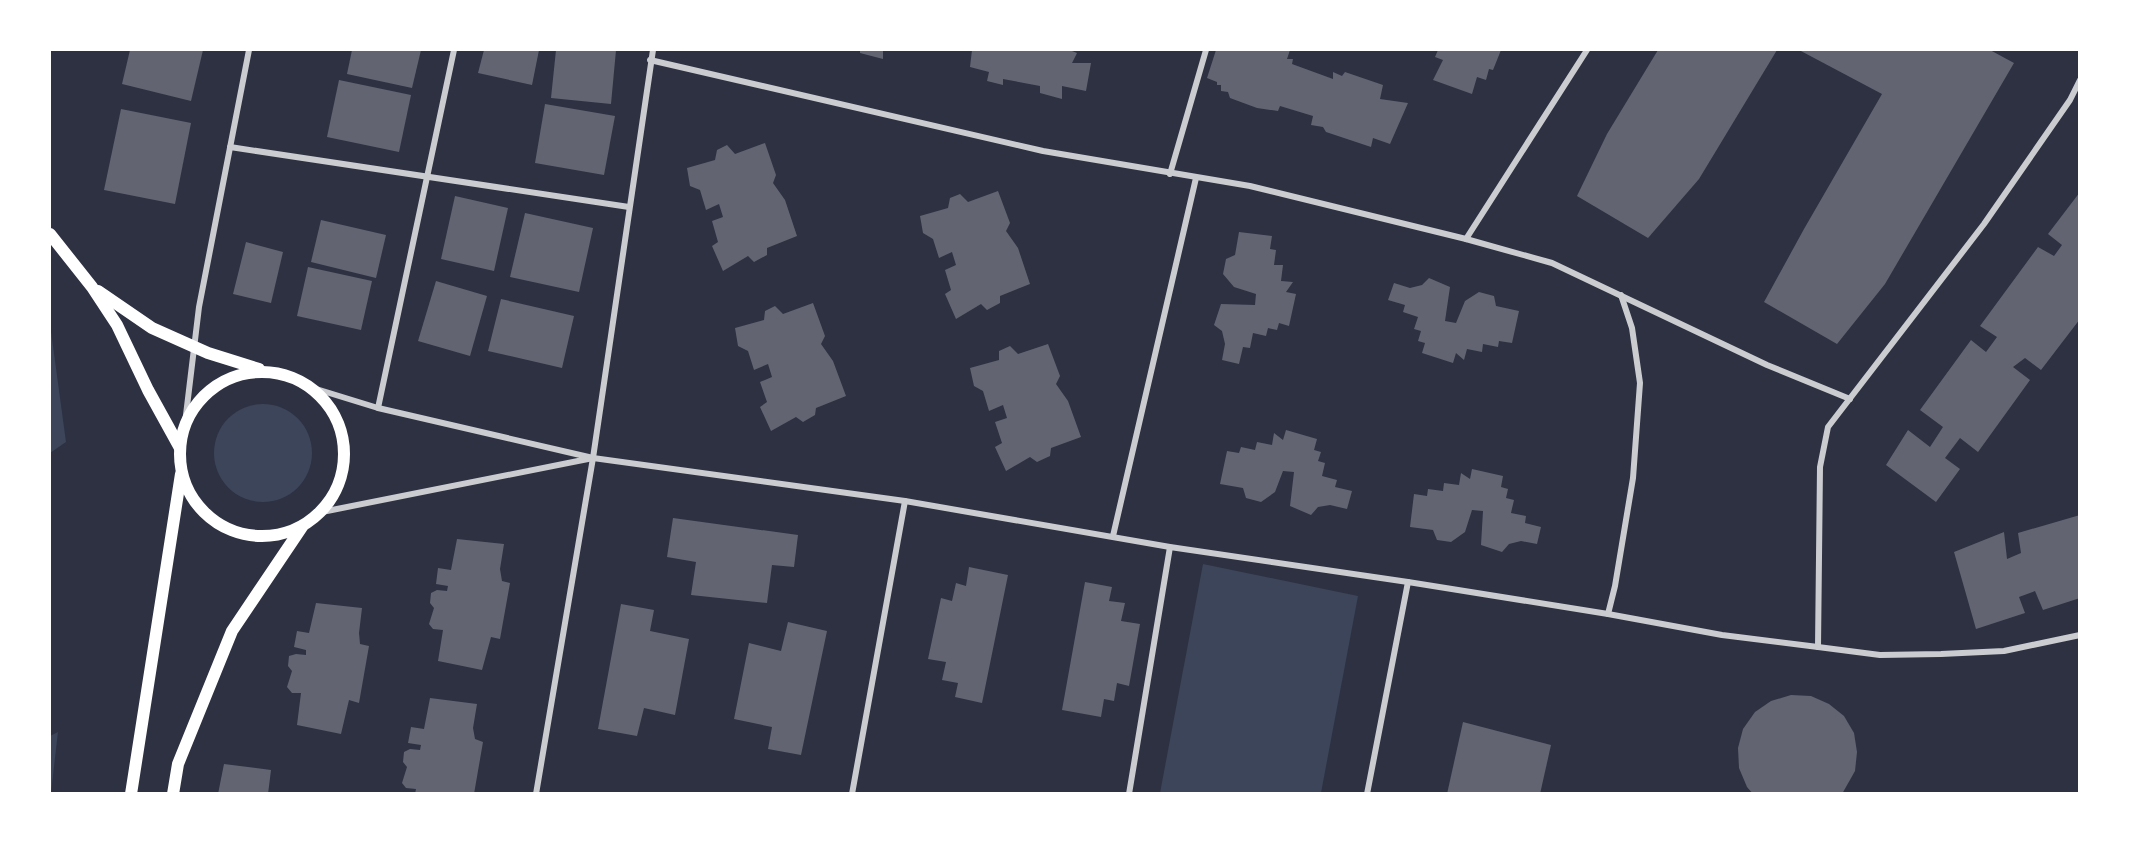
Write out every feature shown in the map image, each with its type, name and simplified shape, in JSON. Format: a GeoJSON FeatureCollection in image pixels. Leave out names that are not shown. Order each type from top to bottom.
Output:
{"type":"FeatureCollection","features":[{"type":"Feature","properties":{"kind":"main road"},"geometry":{"type":"LineString","coordinates":[[50,234],[92,287],[117,325],[148,390],[180,448]]}},
{"type":"Feature","properties":{"kind":"main road"},"geometry":{"type":"LineString","coordinates":[[92,287],[152,328],[208,353],[266,371],[291,376],[313,388],[329,405],[340,425],[345,448],[343,471],[335,493],[322,512],[302,527],[278,536],[253,537],[229,530],[207,516],[191,497],[182,473]]}},
{"type":"Feature","properties":{"kind":"main road"},"geometry":{"type":"LineString","coordinates":[[131,794],[182,473],[180,448],[185,423],[198,401],[217,384],[240,374],[266,371]]}},
{"type":"Feature","properties":{"kind":"main road"},"geometry":{"type":"LineString","coordinates":[[173,794],[178,764],[232,631],[302,527]]}},
{"type":"Feature","properties":{"kind":"street"},"geometry":{"type":"LineString","coordinates":[[185,423],[199,307],[249,50]]}},
{"type":"Feature","properties":{"kind":"street"},"geometry":{"type":"LineString","coordinates":[[378,408],[454,50]]}},
{"type":"Feature","properties":{"kind":"street"},"geometry":{"type":"LineString","coordinates":[[536,794],[593,458],[653,50]]}},
{"type":"Feature","properties":{"kind":"street"},"geometry":{"type":"LineString","coordinates":[[1170,174],[1206,50]]}},
{"type":"Feature","properties":{"kind":"street"},"geometry":{"type":"LineString","coordinates":[[1466,239],[1587,50]]}},
{"type":"Feature","properties":{"kind":"street"},"geometry":{"type":"LineString","coordinates":[[650,60],[1043,151],[1250,186],[1552,262],[1767,365],[1850,399]]}},
{"type":"Feature","properties":{"kind":"street"},"geometry":{"type":"LineString","coordinates":[[1818,647],[1820,468],[1828,427],[1984,224],[2070,100],[2079,80]]}},
{"type":"Feature","properties":{"kind":"street"},"geometry":{"type":"LineString","coordinates":[[230,147],[629,207]]}},
{"type":"Feature","properties":{"kind":"street"},"geometry":{"type":"LineString","coordinates":[[1113,536],[1196,178]]}},
{"type":"Feature","properties":{"kind":"street"},"geometry":{"type":"LineString","coordinates":[[1608,614],[1615,586],[1633,478],[1640,383],[1632,328],[1621,295]]}},
{"type":"Feature","properties":{"kind":"street"},"geometry":{"type":"LineString","coordinates":[[313,388],[378,408],[593,458],[905,501],[1170,547],[1408,582],[1722,635],[1880,655],[2004,651],[2079,635]]}},
{"type":"Feature","properties":{"kind":"street"},"geometry":{"type":"LineString","coordinates":[[322,512],[593,458]]}},
{"type":"Feature","properties":{"kind":"street"},"geometry":{"type":"LineString","coordinates":[[852,794],[905,501]]}},
{"type":"Feature","properties":{"kind":"street"},"geometry":{"type":"LineString","coordinates":[[1129,794],[1170,547]]}},
{"type":"Feature","properties":{"kind":"street"},"geometry":{"type":"LineString","coordinates":[[1367,794],[1408,582]]}},
{"type":"Feature","properties":{"kind":"shaded area"},"geometry":{"type":"Polygon","coordinates":[[[50,324],[66,442],[50,453],[50,324]]]}},
{"type":"Feature","properties":{"kind":"shaded area"},"geometry":{"type":"Polygon","coordinates":[[[263,404],[282,408],[298,418],[308,434],[312,453],[308,472],[298,488],[282,498],[263,502],[244,498],[228,488],[218,472],[214,453],[218,434],[228,418],[244,408],[263,404]]]}},
{"type":"Feature","properties":{"kind":"shaded area"},"geometry":{"type":"Polygon","coordinates":[[[1203,564],[1358,596],[1321,793],[1160,793],[1203,564]]]}},
{"type":"Feature","properties":{"kind":"shaded area"},"geometry":{"type":"Polygon","coordinates":[[[58,732],[51,793],[50,793],[50,736],[58,732]]]}},
{"type":"Feature","properties":{"kind":"building"},"geometry":{"type":"Polygon","coordinates":[[[130,50],[203,50],[191,101],[122,84],[130,50]]]}},
{"type":"Feature","properties":{"kind":"building"},"geometry":{"type":"Polygon","coordinates":[[[352,50],[421,50],[412,88],[347,74],[352,50]]]}},
{"type":"Feature","properties":{"kind":"building"},"geometry":{"type":"Polygon","coordinates":[[[484,50],[539,50],[532,85],[478,73],[484,50]]]}},
{"type":"Feature","properties":{"kind":"building"},"geometry":{"type":"Polygon","coordinates":[[[556,50],[616,50],[611,104],[551,98],[556,50]]]}},
{"type":"Feature","properties":{"kind":"building"},"geometry":{"type":"Polygon","coordinates":[[[860,50],[883,50],[883,59],[860,53],[860,50]]]}},
{"type":"Feature","properties":{"kind":"building"},"geometry":{"type":"Polygon","coordinates":[[[972,50],[1072,50],[1077,53],[1072,63],[1091,63],[1086,91],[1062,86],[1062,99],[1040,93],[1040,86],[1003,79],[1003,85],[987,81],[989,72],[970,67],[972,50]]]}},
{"type":"Feature","properties":{"kind":"building"},"geometry":{"type":"Polygon","coordinates":[[[1216,50],[1290,50],[1287,59],[1293,59],[1292,64],[1333,79],[1333,72],[1342,76],[1345,72],[1383,85],[1380,99],[1408,103],[1390,144],[1373,138],[1371,147],[1326,132],[1323,127],[1311,125],[1313,116],[1280,106],[1278,111],[1257,108],[1230,98],[1228,92],[1221,91],[1221,85],[1207,78],[1216,50]]]}},
{"type":"Feature","properties":{"kind":"building"},"geometry":{"type":"Polygon","coordinates":[[[1438,50],[1501,50],[1493,70],[1489,69],[1486,80],[1477,77],[1472,94],[1433,80],[1443,60],[1435,57],[1438,50]]]}},
{"type":"Feature","properties":{"kind":"building"},"geometry":{"type":"Polygon","coordinates":[[[1658,50],[1777,50],[1699,179],[1648,238],[1577,196],[1607,134],[1658,50]]]}},
{"type":"Feature","properties":{"kind":"building"},"geometry":{"type":"Polygon","coordinates":[[[1799,50],[1990,50],[2014,63],[1885,284],[1837,344],[1764,302],[1882,94],[1799,50]]]}},
{"type":"Feature","properties":{"kind":"building"},"geometry":{"type":"Polygon","coordinates":[[[339,80],[411,95],[399,152],[327,137],[339,80]]]}},
{"type":"Feature","properties":{"kind":"building"},"geometry":{"type":"Polygon","coordinates":[[[545,104],[615,116],[604,175],[535,163],[545,104]]]}},
{"type":"Feature","properties":{"kind":"building"},"geometry":{"type":"Polygon","coordinates":[[[121,109],[191,123],[175,204],[104,190],[121,109]]]}},
{"type":"Feature","properties":{"kind":"building"},"geometry":{"type":"Polygon","coordinates":[[[765,143],[776,175],[773,183],[785,200],[797,236],[767,248],[767,255],[754,262],[748,256],[723,271],[712,246],[718,242],[712,221],[723,217],[719,204],[706,210],[700,190],[690,186],[687,168],[715,160],[717,150],[727,145],[735,154],[765,143]]]}},
{"type":"Feature","properties":{"kind":"building"},"geometry":{"type":"Polygon","coordinates":[[[998,191],[1010,223],[1006,231],[1018,248],[1030,284],[1000,296],[1000,303],[987,310],[981,304],[956,319],[945,294],[951,290],[945,270],[956,265],[952,252],[939,258],[933,239],[923,233],[920,216],[948,208],[950,198],[960,194],[968,202],[998,191]]]}},
{"type":"Feature","properties":{"kind":"building"},"geometry":{"type":"Polygon","coordinates":[[[2080,192],[2080,319],[2041,370],[2025,358],[2013,367],[2030,380],[1978,452],[1960,438],[1945,458],[1960,469],[1936,502],[1886,465],[1908,430],[1930,447],[1943,427],[1920,410],[1971,340],[1986,352],[1997,337],[1980,326],[2038,247],[2054,256],[2062,245],[2048,234],[2080,192]]]}},
{"type":"Feature","properties":{"kind":"building"},"geometry":{"type":"Polygon","coordinates":[[[455,196],[508,208],[494,271],[441,259],[455,196]]]}},
{"type":"Feature","properties":{"kind":"building"},"geometry":{"type":"Polygon","coordinates":[[[525,213],[593,228],[579,292],[510,277],[525,213]]]}},
{"type":"Feature","properties":{"kind":"building"},"geometry":{"type":"Polygon","coordinates":[[[321,220],[386,235],[376,278],[311,262],[321,220]]]}},
{"type":"Feature","properties":{"kind":"building"},"geometry":{"type":"Polygon","coordinates":[[[1239,232],[1272,236],[1270,249],[1276,250],[1274,265],[1283,265],[1281,281],[1293,282],[1286,292],[1296,294],[1289,326],[1279,323],[1277,330],[1268,328],[1266,336],[1253,333],[1250,348],[1243,347],[1239,364],[1222,360],[1225,344],[1222,331],[1214,325],[1221,304],[1255,305],[1256,294],[1234,287],[1223,274],[1226,259],[1235,255],[1239,232]]]}},
{"type":"Feature","properties":{"kind":"building"},"geometry":{"type":"Polygon","coordinates":[[[246,242],[283,252],[271,303],[233,294],[246,242]]]}},
{"type":"Feature","properties":{"kind":"building"},"geometry":{"type":"Polygon","coordinates":[[[308,267],[372,281],[361,330],[297,316],[308,267]]]}},
{"type":"Feature","properties":{"kind":"building"},"geometry":{"type":"Polygon","coordinates":[[[1429,278],[1450,287],[1445,321],[1456,323],[1465,301],[1479,292],[1494,296],[1496,306],[1519,311],[1512,343],[1499,341],[1498,347],[1483,344],[1482,352],[1467,349],[1464,360],[1456,353],[1453,363],[1422,353],[1425,343],[1418,341],[1421,331],[1414,329],[1418,317],[1403,312],[1405,305],[1388,300],[1394,283],[1410,288],[1422,285],[1429,278]]]}},
{"type":"Feature","properties":{"kind":"building"},"geometry":{"type":"Polygon","coordinates":[[[436,281],[487,296],[470,356],[418,341],[436,281]]]}},
{"type":"Feature","properties":{"kind":"building"},"geometry":{"type":"Polygon","coordinates":[[[501,299],[574,316],[562,368],[488,351],[501,299]]]}},
{"type":"Feature","properties":{"kind":"building"},"geometry":{"type":"Polygon","coordinates":[[[813,303],[825,336],[821,344],[833,361],[846,396],[816,408],[815,415],[803,422],[796,417],[771,431],[760,407],[767,402],[760,382],[772,377],[768,364],[754,370],[748,351],[738,346],[735,328],[764,320],[765,311],[775,306],[783,314],[813,303]]]}},
{"type":"Feature","properties":{"kind":"building"},"geometry":{"type":"Polygon","coordinates":[[[1048,344],[1060,376],[1056,384],[1068,401],[1081,437],[1051,448],[1050,456],[1037,462],[1030,457],[1006,471],[995,447],[1002,443],[995,422],[1007,418],[1003,405],[989,411],[983,391],[974,386],[970,368],[999,360],[999,351],[1010,346],[1018,354],[1048,344]]]}},
{"type":"Feature","properties":{"kind":"building"},"geometry":{"type":"Polygon","coordinates":[[[1286,430],[1317,439],[1314,450],[1321,452],[1318,461],[1325,463],[1322,476],[1337,480],[1335,487],[1352,491],[1347,509],[1330,505],[1318,507],[1311,515],[1290,506],[1294,472],[1283,471],[1275,492],[1261,502],[1246,498],[1243,488],[1220,484],[1227,451],[1239,453],[1241,447],[1255,450],[1257,442],[1272,445],[1274,433],[1283,440],[1286,430]]]}},
{"type":"Feature","properties":{"kind":"building"},"geometry":{"type":"Polygon","coordinates":[[[1472,469],[1503,476],[1501,487],[1508,489],[1506,498],[1514,500],[1511,513],[1526,516],[1525,523],[1541,527],[1537,544],[1521,541],[1509,544],[1502,552],[1481,545],[1483,511],[1472,510],[1465,532],[1451,542],[1437,540],[1433,530],[1410,527],[1414,494],[1427,496],[1428,489],[1443,491],[1444,483],[1459,485],[1461,473],[1470,479],[1472,469]]]}},
{"type":"Feature","properties":{"kind":"building"},"geometry":{"type":"Polygon","coordinates":[[[2080,515],[2080,598],[2043,610],[2035,591],[2019,597],[2025,613],[1976,629],[1954,552],[2004,532],[2007,559],[2021,553],[2018,533],[2080,515]]]}},
{"type":"Feature","properties":{"kind":"building"},"geometry":{"type":"Polygon","coordinates":[[[673,518],[798,535],[794,567],[772,565],[767,603],[691,595],[696,562],[667,557],[673,518]]]}},
{"type":"Feature","properties":{"kind":"building"},"geometry":{"type":"Polygon","coordinates":[[[457,539],[504,544],[500,569],[502,581],[510,583],[500,639],[491,637],[482,670],[438,661],[443,630],[433,629],[429,624],[434,608],[430,603],[431,593],[437,590],[447,591],[448,586],[436,584],[438,568],[451,570],[457,539]]]}},
{"type":"Feature","properties":{"kind":"building"},"geometry":{"type":"Polygon","coordinates":[[[969,567],[1008,575],[982,703],[955,697],[958,683],[942,680],[946,662],[928,659],[941,598],[952,601],[956,583],[966,586],[969,567]]]}},
{"type":"Feature","properties":{"kind":"building"},"geometry":{"type":"Polygon","coordinates":[[[1085,582],[1112,587],[1109,601],[1125,603],[1121,621],[1140,624],[1129,686],[1117,683],[1114,701],[1104,699],[1101,717],[1062,710],[1085,582]]]}},
{"type":"Feature","properties":{"kind":"building"},"geometry":{"type":"Polygon","coordinates":[[[316,603],[362,608],[360,644],[369,646],[359,703],[349,700],[341,734],[297,725],[301,693],[292,693],[287,687],[292,671],[288,666],[289,656],[306,655],[306,650],[294,647],[297,631],[309,633],[316,603]]]}},
{"type":"Feature","properties":{"kind":"building"},"geometry":{"type":"Polygon","coordinates":[[[621,604],[654,610],[650,631],[689,639],[675,715],[644,708],[637,736],[598,729],[621,604]]]}},
{"type":"Feature","properties":{"kind":"building"},"geometry":{"type":"Polygon","coordinates":[[[788,622],[827,631],[801,755],[768,749],[772,727],[734,719],[749,643],[781,651],[788,622]]]}},
{"type":"Feature","properties":{"kind":"building"},"geometry":{"type":"Polygon","coordinates":[[[1791,695],[1811,696],[1829,704],[1844,716],[1854,733],[1857,752],[1855,771],[1842,794],[1753,794],[1747,787],[1739,768],[1738,748],[1743,729],[1755,712],[1771,701],[1791,695]]]}},
{"type":"Feature","properties":{"kind":"building"},"geometry":{"type":"Polygon","coordinates":[[[430,698],[477,704],[473,728],[475,739],[483,742],[474,794],[415,794],[416,789],[406,788],[402,783],[407,767],[403,762],[404,752],[410,749],[420,750],[421,745],[408,743],[411,727],[424,729],[430,698]]]}},
{"type":"Feature","properties":{"kind":"building"},"geometry":{"type":"Polygon","coordinates":[[[1463,722],[1551,745],[1540,794],[1447,794],[1463,722]]]}},
{"type":"Feature","properties":{"kind":"building"},"geometry":{"type":"Polygon","coordinates":[[[224,764],[271,770],[268,794],[218,794],[224,764]]]}}]}
